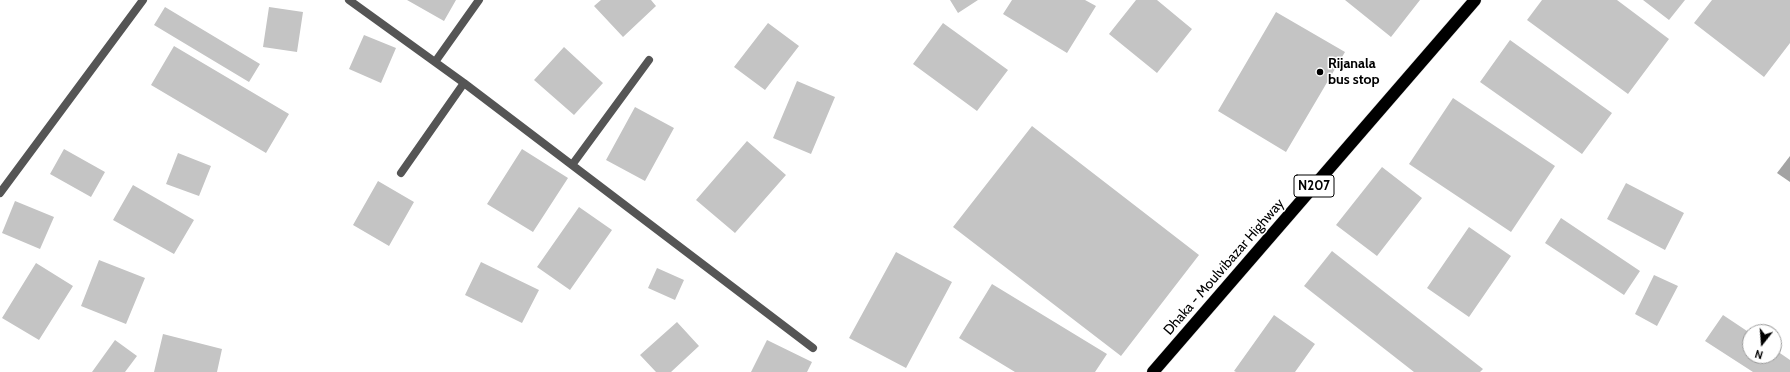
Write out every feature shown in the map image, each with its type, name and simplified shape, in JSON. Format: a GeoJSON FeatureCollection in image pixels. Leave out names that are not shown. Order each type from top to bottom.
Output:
{"type":"FeatureCollection","features":[{"type":"Feature","properties":{"kind":"highway","name":"Dhaka - Moulvibazar Highway"},"geometry":{"type":"LineString","coordinates":[[1153,372],[1475,0]]}},
{"type":"Feature","properties":{"kind":"street"},"geometry":{"type":"LineString","coordinates":[[0,193],[142,0]]}},
{"type":"Feature","properties":{"kind":"street"},"geometry":{"type":"LineString","coordinates":[[349,0],[464,83],[813,348]]}},
{"type":"Feature","properties":{"kind":"street"},"geometry":{"type":"LineString","coordinates":[[435,62],[479,0]]}},
{"type":"Feature","properties":{"kind":"street"},"geometry":{"type":"LineString","coordinates":[[572,165],[650,60]]}},
{"type":"Feature","properties":{"kind":"street"},"geometry":{"type":"LineString","coordinates":[[401,173],[464,83]]}},
{"type":"Feature","properties":{"kind":"shaded area"},"geometry":{"type":"Polygon","coordinates":[[[1790,156],[1790,182],[1777,173],[1790,156]]]}},
{"type":"Feature","properties":{"kind":"building"},"geometry":{"type":"Polygon","coordinates":[[[407,0],[456,0],[444,21],[407,0]]]}},
{"type":"Feature","properties":{"kind":"building"},"geometry":{"type":"Polygon","coordinates":[[[601,0],[651,0],[656,6],[623,37],[594,6],[601,0]]]}},
{"type":"Feature","properties":{"kind":"building"},"geometry":{"type":"Polygon","coordinates":[[[950,0],[978,0],[958,13],[950,0]]]}},
{"type":"Feature","properties":{"kind":"building"},"geometry":{"type":"Polygon","coordinates":[[[1012,0],[1085,0],[1096,6],[1067,53],[1003,14],[1012,0]]]}},
{"type":"Feature","properties":{"kind":"building"},"geometry":{"type":"Polygon","coordinates":[[[1136,0],[1157,0],[1192,29],[1157,73],[1109,34],[1136,0]]]}},
{"type":"Feature","properties":{"kind":"building"},"geometry":{"type":"Polygon","coordinates":[[[1345,0],[1420,0],[1391,37],[1345,0]]]}},
{"type":"Feature","properties":{"kind":"building"},"geometry":{"type":"Polygon","coordinates":[[[1542,0],[1617,0],[1669,39],[1628,94],[1527,20],[1542,0]]]}},
{"type":"Feature","properties":{"kind":"building"},"geometry":{"type":"Polygon","coordinates":[[[1643,0],[1685,0],[1669,20],[1643,0]]]}},
{"type":"Feature","properties":{"kind":"building"},"geometry":{"type":"Polygon","coordinates":[[[1712,0],[1790,0],[1790,43],[1764,77],[1694,23],[1712,0]]]}},
{"type":"Feature","properties":{"kind":"building"},"geometry":{"type":"Polygon","coordinates":[[[165,7],[260,64],[249,82],[154,25],[165,7]]]}},
{"type":"Feature","properties":{"kind":"building"},"geometry":{"type":"Polygon","coordinates":[[[269,7],[303,12],[297,52],[263,47],[269,7]]]}},
{"type":"Feature","properties":{"kind":"building"},"geometry":{"type":"Polygon","coordinates":[[[1276,12],[1345,52],[1286,152],[1218,111],[1276,12]]]}},
{"type":"Feature","properties":{"kind":"building"},"geometry":{"type":"Polygon","coordinates":[[[768,23],[799,46],[765,90],[734,67],[768,23]]]}},
{"type":"Feature","properties":{"kind":"building"},"geometry":{"type":"Polygon","coordinates":[[[943,23],[1008,70],[977,111],[913,64],[943,23]]]}},
{"type":"Feature","properties":{"kind":"building"},"geometry":{"type":"Polygon","coordinates":[[[364,35],[396,48],[381,83],[349,69],[364,35]]]}},
{"type":"Feature","properties":{"kind":"building"},"geometry":{"type":"Polygon","coordinates":[[[1510,40],[1612,113],[1582,154],[1480,82],[1510,40]]]}},
{"type":"Feature","properties":{"kind":"building"},"geometry":{"type":"Polygon","coordinates":[[[174,46],[289,114],[266,153],[151,85],[174,46]]]}},
{"type":"Feature","properties":{"kind":"building"},"geometry":{"type":"Polygon","coordinates":[[[564,47],[603,83],[574,115],[534,80],[564,47]]]}},
{"type":"Feature","properties":{"kind":"building"},"geometry":{"type":"Polygon","coordinates":[[[797,81],[835,97],[811,154],[773,138],[797,81]]]}},
{"type":"Feature","properties":{"kind":"building"},"geometry":{"type":"Polygon","coordinates":[[[1453,98],[1555,166],[1511,232],[1409,164],[1453,98]]]}},
{"type":"Feature","properties":{"kind":"building"},"geometry":{"type":"Polygon","coordinates":[[[635,107],[674,128],[645,181],[606,160],[635,107]]]}},
{"type":"Feature","properties":{"kind":"building"},"geometry":{"type":"Polygon","coordinates":[[[1032,126],[1199,255],[1121,356],[953,227],[1032,126]]]}},
{"type":"Feature","properties":{"kind":"building"},"geometry":{"type":"Polygon","coordinates":[[[747,141],[786,175],[735,233],[696,200],[747,141]]]}},
{"type":"Feature","properties":{"kind":"building"},"geometry":{"type":"Polygon","coordinates":[[[64,149],[105,172],[91,197],[50,174],[64,149]]]}},
{"type":"Feature","properties":{"kind":"building"},"geometry":{"type":"Polygon","coordinates":[[[522,149],[568,178],[533,232],[487,204],[522,149]]]}},
{"type":"Feature","properties":{"kind":"building"},"geometry":{"type":"Polygon","coordinates":[[[178,153],[211,166],[199,196],[166,184],[178,153]]]}},
{"type":"Feature","properties":{"kind":"building"},"geometry":{"type":"Polygon","coordinates":[[[1382,167],[1422,198],[1377,256],[1336,225],[1382,167]]]}},
{"type":"Feature","properties":{"kind":"building"},"geometry":{"type":"Polygon","coordinates":[[[378,181],[414,202],[389,246],[353,225],[378,181]]]}},
{"type":"Feature","properties":{"kind":"building"},"geometry":{"type":"Polygon","coordinates":[[[1626,183],[1684,213],[1665,250],[1607,219],[1626,183]]]}},
{"type":"Feature","properties":{"kind":"building"},"geometry":{"type":"Polygon","coordinates":[[[133,185],[194,220],[174,254],[113,220],[133,185]]]}},
{"type":"Feature","properties":{"kind":"building"},"geometry":{"type":"Polygon","coordinates":[[[15,201],[54,217],[40,249],[2,233],[15,201]]]}},
{"type":"Feature","properties":{"kind":"building"},"geometry":{"type":"Polygon","coordinates":[[[579,207],[612,230],[570,290],[537,267],[579,207]]]}},
{"type":"Feature","properties":{"kind":"building"},"geometry":{"type":"Polygon","coordinates":[[[1561,218],[1640,271],[1624,295],[1545,243],[1561,218]]]}},
{"type":"Feature","properties":{"kind":"building"},"geometry":{"type":"Polygon","coordinates":[[[1469,227],[1511,256],[1469,317],[1427,288],[1469,227]]]}},
{"type":"Feature","properties":{"kind":"building"},"geometry":{"type":"Polygon","coordinates":[[[1332,251],[1483,369],[1480,372],[1414,372],[1304,286],[1332,251]]]}},
{"type":"Feature","properties":{"kind":"building"},"geometry":{"type":"Polygon","coordinates":[[[896,252],[952,282],[906,368],[849,338],[896,252]]]}},
{"type":"Feature","properties":{"kind":"building"},"geometry":{"type":"Polygon","coordinates":[[[99,260],[145,278],[126,324],[81,306],[99,260]]]}},
{"type":"Feature","properties":{"kind":"building"},"geometry":{"type":"Polygon","coordinates":[[[481,262],[539,290],[522,323],[465,295],[481,262]]]}},
{"type":"Feature","properties":{"kind":"building"},"geometry":{"type":"Polygon","coordinates":[[[36,263],[73,286],[39,340],[2,318],[36,263]]]}},
{"type":"Feature","properties":{"kind":"building"},"geometry":{"type":"Polygon","coordinates":[[[657,268],[684,280],[675,300],[648,288],[657,268]]]}},
{"type":"Feature","properties":{"kind":"building"},"geometry":{"type":"Polygon","coordinates":[[[1654,275],[1678,286],[1657,326],[1635,314],[1654,275]]]}},
{"type":"Feature","properties":{"kind":"building"},"geometry":{"type":"Polygon","coordinates":[[[992,284],[1107,354],[1095,372],[1015,372],[959,338],[992,284]]]}},
{"type":"Feature","properties":{"kind":"building"},"geometry":{"type":"Polygon","coordinates":[[[1274,315],[1315,344],[1295,372],[1234,371],[1274,315]]]}},
{"type":"Feature","properties":{"kind":"building"},"geometry":{"type":"Polygon","coordinates":[[[1723,315],[1742,328],[1742,364],[1782,364],[1782,354],[1790,360],[1790,372],[1753,372],[1705,341],[1723,315]]]}},
{"type":"Feature","properties":{"kind":"building"},"geometry":{"type":"Polygon","coordinates":[[[677,322],[699,346],[671,372],[656,372],[640,355],[677,322]]]}},
{"type":"Feature","properties":{"kind":"building"},"geometry":{"type":"Polygon","coordinates":[[[163,334],[222,349],[217,372],[154,372],[163,334]]]}},
{"type":"Feature","properties":{"kind":"building"},"geometry":{"type":"Polygon","coordinates":[[[115,340],[137,356],[125,372],[92,372],[115,340]]]}},
{"type":"Feature","properties":{"kind":"building"},"geometry":{"type":"Polygon","coordinates":[[[767,340],[812,362],[807,372],[751,372],[767,340]]]}},
{"type":"Feature","properties":{"kind":"place","name":"Rijanala bus stop"},"geometry":{"type":"Point","coordinates":[1320,72]}}]}
